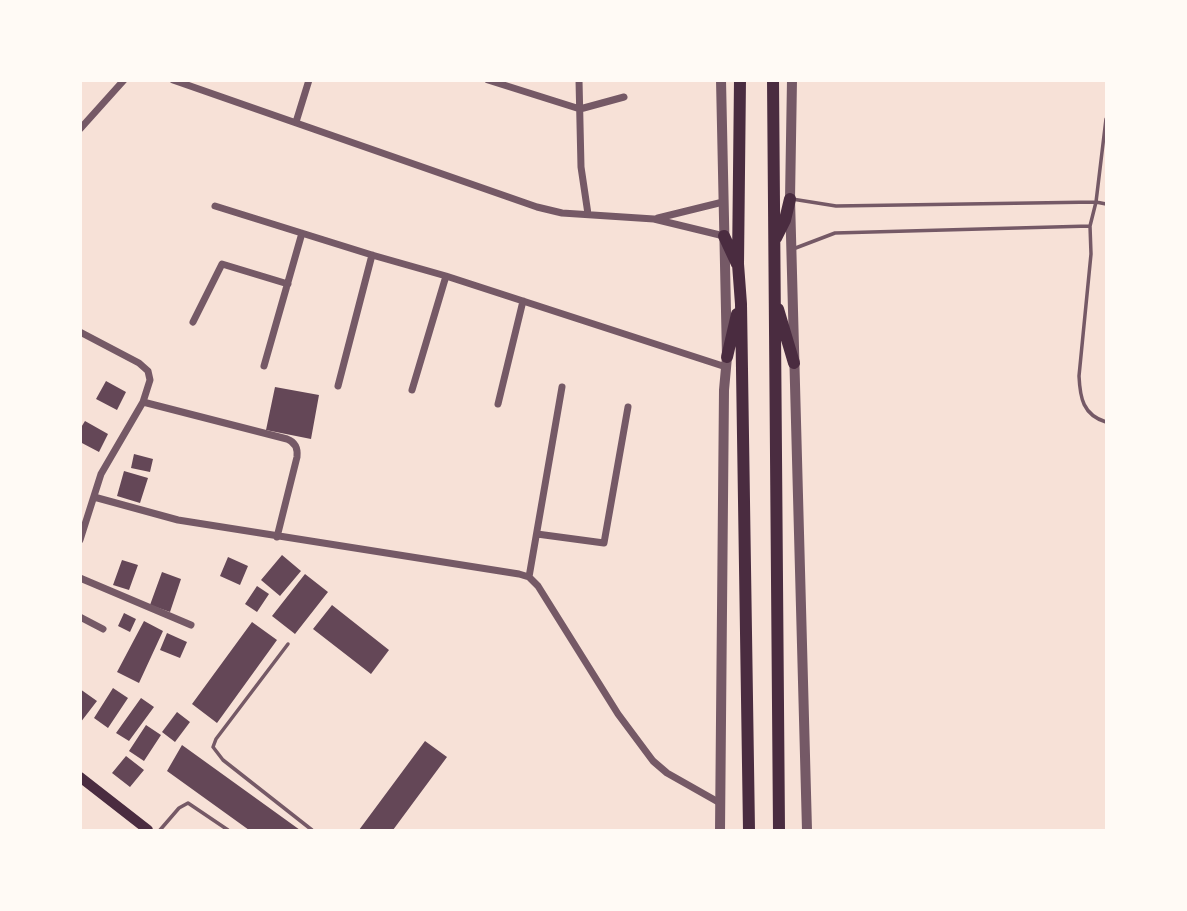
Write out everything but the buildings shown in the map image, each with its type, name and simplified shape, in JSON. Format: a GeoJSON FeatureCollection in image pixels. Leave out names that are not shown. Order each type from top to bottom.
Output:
{"type":"FeatureCollection","features":[{"type":"Feature","properties":{"kind":"highway"},"geometry":{"type":"LineString","coordinates":[[740,80],[738,264],[741,304],[749,831]]}},
{"type":"Feature","properties":{"kind":"highway"},"geometry":{"type":"LineString","coordinates":[[773,80],[779,831]]}},
{"type":"Feature","properties":{"kind":"highway"},"geometry":{"type":"LineString","coordinates":[[774,244],[785,220],[790,199]]}},
{"type":"Feature","properties":{"kind":"highway"},"geometry":{"type":"LineString","coordinates":[[724,236],[738,264]]}},
{"type":"Feature","properties":{"kind":"highway"},"geometry":{"type":"LineString","coordinates":[[775,299],[794,363]]}},
{"type":"Feature","properties":{"kind":"highway"},"geometry":{"type":"LineString","coordinates":[[727,362],[732,329],[741,304]]}},
{"type":"Feature","properties":{"kind":"main road"},"geometry":{"type":"LineString","coordinates":[[80,777],[148,831]]}},
{"type":"Feature","properties":{"kind":"street"},"geometry":{"type":"LineString","coordinates":[[80,129],[124,80]]}},
{"type":"Feature","properties":{"kind":"street"},"geometry":{"type":"LineString","coordinates":[[173,80],[508,198],[562,213],[654,219],[724,236]]}},
{"type":"Feature","properties":{"kind":"street"},"geometry":{"type":"LineString","coordinates":[[296,122],[309,80]]}},
{"type":"Feature","properties":{"kind":"street"},"geometry":{"type":"LineString","coordinates":[[488,80],[580,108],[624,97]]}},
{"type":"Feature","properties":{"kind":"street"},"geometry":{"type":"LineString","coordinates":[[579,80],[581,167],[588,214]]}},
{"type":"Feature","properties":{"kind":"street"},"geometry":{"type":"LineString","coordinates":[[720,831],[724,390],[727,362],[721,80]]}},
{"type":"Feature","properties":{"kind":"street"},"geometry":{"type":"LineString","coordinates":[[792,80],[790,199],[807,831]]}},
{"type":"Feature","properties":{"kind":"street"},"geometry":{"type":"LineString","coordinates":[[654,219],[723,202]]}},
{"type":"Feature","properties":{"kind":"street"},"geometry":{"type":"LineString","coordinates":[[215,206],[727,362]]}},
{"type":"Feature","properties":{"kind":"street"},"geometry":{"type":"LineString","coordinates":[[264,366],[302,233]]}},
{"type":"Feature","properties":{"kind":"street"},"geometry":{"type":"LineString","coordinates":[[338,386],[372,255]]}},
{"type":"Feature","properties":{"kind":"street"},"geometry":{"type":"LineString","coordinates":[[193,322],[222,264],[288,284]]}},
{"type":"Feature","properties":{"kind":"street"},"geometry":{"type":"LineString","coordinates":[[412,390],[446,276]]}},
{"type":"Feature","properties":{"kind":"street"},"geometry":{"type":"LineString","coordinates":[[498,404],[523,301]]}},
{"type":"Feature","properties":{"kind":"street"},"geometry":{"type":"LineString","coordinates":[[80,332],[144,367],[150,380],[143,402],[106,464],[80,540]]}},
{"type":"Feature","properties":{"kind":"street"},"geometry":{"type":"LineString","coordinates":[[529,577],[562,387]]}},
{"type":"Feature","properties":{"kind":"street"},"geometry":{"type":"LineString","coordinates":[[143,402],[280,437],[294,443],[297,457],[277,537]]}},
{"type":"Feature","properties":{"kind":"street"},"geometry":{"type":"LineString","coordinates":[[537,534],[604,543],[628,407]]}},
{"type":"Feature","properties":{"kind":"street"},"geometry":{"type":"LineString","coordinates":[[94,497],[178,520],[529,577],[538,586],[618,714],[653,761],[667,773],[720,803]]}},
{"type":"Feature","properties":{"kind":"street"},"geometry":{"type":"LineString","coordinates":[[80,578],[191,625]]}},
{"type":"Feature","properties":{"kind":"street"},"geometry":{"type":"LineString","coordinates":[[80,617],[103,629]]}},
{"type":"Feature","properties":{"kind":"lane"},"geometry":{"type":"LineString","coordinates":[[1107,120],[1096,202],[1090,226],[1091,254],[1079,376],[1080,394],[1089,414],[1107,422]]}},
{"type":"Feature","properties":{"kind":"lane"},"geometry":{"type":"LineString","coordinates":[[790,199],[836,206],[1107,204]]}},
{"type":"Feature","properties":{"kind":"lane"},"geometry":{"type":"LineString","coordinates":[[792,250],[835,233],[1090,226]]}},
{"type":"Feature","properties":{"kind":"lane"},"geometry":{"type":"LineString","coordinates":[[288,645],[216,739],[213,747],[223,760],[312,831]]}},
{"type":"Feature","properties":{"kind":"lane"},"geometry":{"type":"LineString","coordinates":[[160,831],[179,808],[188,803],[228,831]]}}]}
